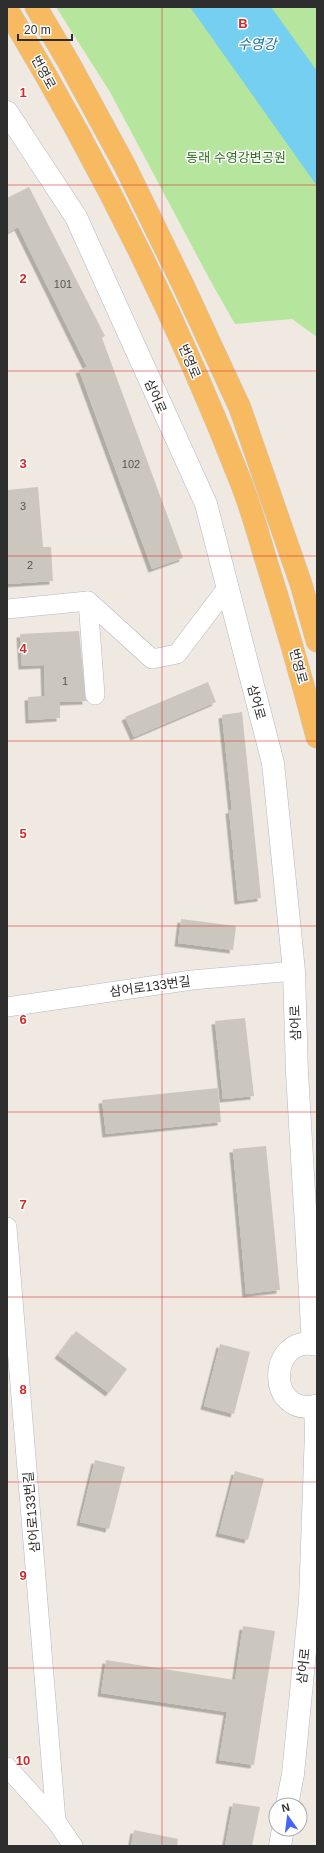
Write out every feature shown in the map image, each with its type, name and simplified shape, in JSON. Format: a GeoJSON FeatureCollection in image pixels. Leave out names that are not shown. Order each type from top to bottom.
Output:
{"type":"FeatureCollection","features":[{"type":"Feature","properties":{"kind":"highway","name":"번영로"},"geometry":{"type":"LineString","coordinates":[[36,7],[69,63],[125,166],[184,287],[240,408],[301,584],[317,641]]}},
{"type":"Feature","properties":{"kind":"highway","name":"번영로"},"geometry":{"type":"LineString","coordinates":[[7,9],[36,57],[117,208],[190,359],[243,486],[294,647],[317,737]]}},
{"type":"Feature","properties":{"kind":"main road","name":"삼어로"},"geometry":{"type":"LineString","coordinates":[[7,112],[76,217],[206,504],[273,763],[294,971],[297,1073],[315,1345]]}},
{"type":"Feature","properties":{"kind":"main road"},"geometry":{"type":"LineString","coordinates":[[315,1345],[303,1345],[294,1349],[285,1356],[280,1365],[278,1376],[280,1387],[286,1396],[299,1405],[316,1406]]}},
{"type":"Feature","properties":{"kind":"main road","name":"삼어로"},"geometry":{"type":"LineString","coordinates":[[289,1797],[293,1774],[310,1601],[316,1406]]}},
{"type":"Feature","properties":{"kind":"street"},"geometry":{"type":"LineString","coordinates":[[7,609],[88,601],[152,660],[177,654],[227,588]]}},
{"type":"Feature","properties":{"kind":"street"},"geometry":{"type":"LineString","coordinates":[[88,601],[95,695]]}},
{"type":"Feature","properties":{"kind":"street","name":"삼어로133번길"},"geometry":{"type":"LineString","coordinates":[[7,1007],[192,980],[294,971]]}},
{"type":"Feature","properties":{"kind":"street","name":"삼어로133번길"},"geometry":{"type":"LineString","coordinates":[[7,1226],[56,1821]]}},
{"type":"Feature","properties":{"kind":"street"},"geometry":{"type":"LineString","coordinates":[[7,1768],[56,1821],[73,1846]]}},
{"type":"Feature","properties":{"kind":"green space","name":"동래 수영강변공원"},"geometry":{"type":"Polygon","coordinates":[[[56,7],[317,7],[317,337],[292,319],[235,324],[110,92],[56,7]]]}},
{"type":"Feature","properties":{"kind":"water","name":"수영강"},"geometry":{"type":"Polygon","coordinates":[[[190,7],[271,7],[317,71],[317,186],[190,7]]]}},
{"type":"Feature","properties":{"kind":"building"},"geometry":{"type":"Polygon","coordinates":[[[29,187],[105,336],[102,338],[183,558],[152,569],[79,370],[87,367],[18,227],[7,233],[7,198],[29,187]]]}},
{"type":"Feature","properties":{"kind":"building"},"geometry":{"type":"Polygon","coordinates":[[[38,487],[43,547],[51,547],[53,581],[7,584],[7,490],[38,487]]]}},
{"type":"Feature","properties":{"kind":"building"},"geometry":{"type":"Polygon","coordinates":[[[79,631],[86,701],[60,702],[60,718],[29,720],[28,697],[45,696],[44,665],[22,666],[20,634],[79,631]]]}},
{"type":"Feature","properties":{"kind":"building"},"geometry":{"type":"Polygon","coordinates":[[[208,682],[216,702],[134,737],[125,717],[208,682]]]}},
{"type":"Feature","properties":{"kind":"building"},"geometry":{"type":"Polygon","coordinates":[[[242,712],[261,898],[238,901],[229,810],[232,810],[222,715],[242,712]]]}},
{"type":"Feature","properties":{"kind":"building"},"geometry":{"type":"Polygon","coordinates":[[[181,919],[236,926],[233,950],[178,943],[181,919]]]}},
{"type":"Feature","properties":{"kind":"building"},"geometry":{"type":"Polygon","coordinates":[[[245,1018],[254,1096],[223,1099],[215,1021],[245,1018]]]}},
{"type":"Feature","properties":{"kind":"building"},"geometry":{"type":"Polygon","coordinates":[[[218,1088],[221,1122],[106,1134],[102,1100],[218,1088]]]}},
{"type":"Feature","properties":{"kind":"building"},"geometry":{"type":"Polygon","coordinates":[[[266,1146],[280,1290],[246,1294],[233,1149],[266,1146]]]}},
{"type":"Feature","properties":{"kind":"building"},"geometry":{"type":"Polygon","coordinates":[[[76,1331],[127,1369],[109,1393],[58,1355],[76,1331]]]}},
{"type":"Feature","properties":{"kind":"building"},"geometry":{"type":"Polygon","coordinates":[[[220,1344],[250,1352],[234,1414],[204,1406],[220,1344]]]}},
{"type":"Feature","properties":{"kind":"building"},"geometry":{"type":"Polygon","coordinates":[[[95,1460],[125,1467],[109,1529],[80,1522],[95,1460]]]}},
{"type":"Feature","properties":{"kind":"building"},"geometry":{"type":"Polygon","coordinates":[[[235,1471],[264,1479],[248,1540],[219,1533],[235,1471]]]}},
{"type":"Feature","properties":{"kind":"building"},"geometry":{"type":"Polygon","coordinates":[[[243,1626],[275,1631],[254,1765],[219,1760],[227,1712],[101,1693],[106,1660],[235,1680],[243,1626]]]}},
{"type":"Feature","properties":{"kind":"building"},"geometry":{"type":"Polygon","coordinates":[[[233,1803],[260,1807],[252,1846],[225,1846],[233,1803]]]}},
{"type":"Feature","properties":{"kind":"building"},"geometry":{"type":"Polygon","coordinates":[[[134,1830],[178,1839],[177,1846],[131,1846],[134,1830]]]}}]}
